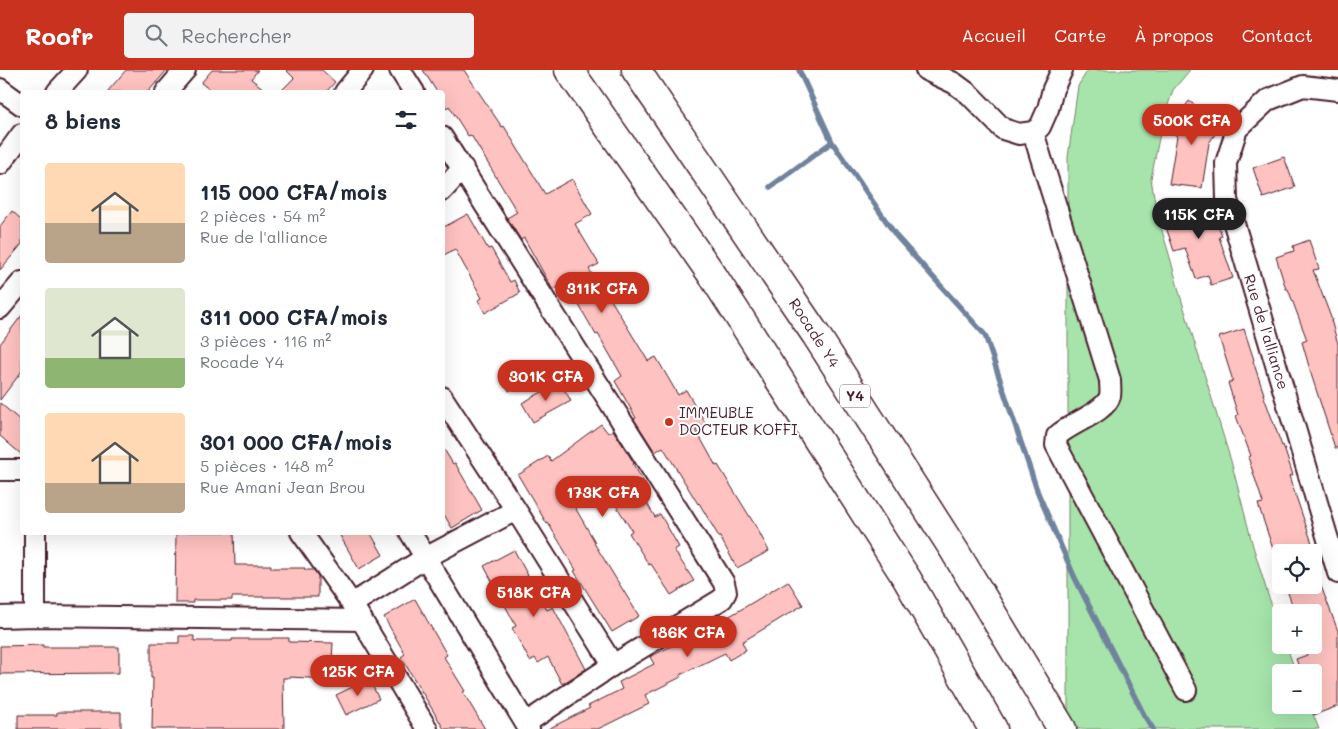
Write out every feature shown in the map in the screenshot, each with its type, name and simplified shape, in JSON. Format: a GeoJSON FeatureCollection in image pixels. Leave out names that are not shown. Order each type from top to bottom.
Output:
{"type":"FeatureCollection","features":[{"type":"Feature","properties":{"kind":"highway"},"geometry":{"type":"LineString","coordinates":[[569,70],[713,276],[907,579],[993,729]]}},
{"type":"Feature","properties":{"kind":"highway","name":"Rocade Y4"},"geometry":{"type":"LineString","coordinates":[[636,70],[816,335],[954,550],[1062,729]]}},
{"type":"Feature","properties":{"kind":"street"},"geometry":{"type":"LineString","coordinates":[[59,90],[77,70]]}},
{"type":"Feature","properties":{"kind":"street"},"geometry":{"type":"LineString","coordinates":[[168,90],[185,70]]}},
{"type":"Feature","properties":{"kind":"street"},"geometry":{"type":"LineString","coordinates":[[347,90],[363,70]]}},
{"type":"Feature","properties":{"kind":"street"},"geometry":{"type":"LineString","coordinates":[[400,70],[413,90]]}},
{"type":"Feature","properties":{"kind":"street"},"geometry":{"type":"LineString","coordinates":[[926,70],[954,83],[969,94],[1003,130],[1019,134],[1033,132],[1040,127],[1062,70]]}},
{"type":"Feature","properties":{"kind":"street","name":"Rue de l'alliance"},"geometry":{"type":"LineString","coordinates":[[1338,90],[1303,86],[1268,100],[1237,129],[1226,163],[1226,200],[1338,573]]}},
{"type":"Feature","properties":{"kind":"street"},"geometry":{"type":"LineString","coordinates":[[0,89],[20,104]]}},
{"type":"Feature","properties":{"kind":"street"},"geometry":{"type":"LineString","coordinates":[[1033,132],[1110,380],[1110,396],[1102,409],[1063,430],[1056,436],[1056,445],[1186,690]]}},
{"type":"Feature","properties":{"kind":"street"},"geometry":{"type":"LineString","coordinates":[[0,164],[20,137]]}},
{"type":"Feature","properties":{"kind":"street"},"geometry":{"type":"LineString","coordinates":[[412,535],[528,726],[613,665],[722,599],[726,592],[724,583],[445,142]]}},
{"type":"Feature","properties":{"kind":"street"},"geometry":{"type":"LineString","coordinates":[[445,188],[462,168]]}},
{"type":"Feature","properties":{"kind":"street"},"geometry":{"type":"LineString","coordinates":[[0,308],[20,284]]}},
{"type":"Feature","properties":{"kind":"street"},"geometry":{"type":"LineString","coordinates":[[445,402],[516,510],[613,665]]}},
{"type":"Feature","properties":{"kind":"street"},"geometry":{"type":"LineString","coordinates":[[0,470],[20,470]]}},
{"type":"Feature","properties":{"kind":"street"},"geometry":{"type":"LineString","coordinates":[[0,617],[357,612],[426,558],[516,510]]}},
{"type":"Feature","properties":{"kind":"street"},"geometry":{"type":"LineString","coordinates":[[35,535],[35,616]]}},
{"type":"Feature","properties":{"kind":"street"},"geometry":{"type":"LineString","coordinates":[[303,535],[357,612],[427,729]]}},
{"type":"Feature","properties":{"kind":"green space"},"geometry":{"type":"Polygon","coordinates":[[[1088,70],[1190,70],[1173,90],[1162,123],[1151,179],[1157,214],[1272,606],[1272,654],[1289,654],[1293,664],[1272,664],[1272,714],[1313,714],[1319,729],[1068,729],[1068,157],[1078,86],[1088,70]]]}},
{"type":"Feature","properties":{"kind":"building"},"geometry":{"type":"Polygon","coordinates":[[[126,70],[167,70],[150,90],[109,90],[126,70]]]}},
{"type":"Feature","properties":{"kind":"building"},"geometry":{"type":"Polygon","coordinates":[[[212,70],[258,70],[251,79],[265,90],[210,90],[201,83],[212,70]]]}},
{"type":"Feature","properties":{"kind":"building"},"geometry":{"type":"Polygon","coordinates":[[[286,70],[322,70],[335,82],[328,90],[282,90],[294,78],[286,70]]]}},
{"type":"Feature","properties":{"kind":"building"},"geometry":{"type":"Polygon","coordinates":[[[423,70],[464,70],[502,127],[504,126],[545,194],[572,179],[592,214],[575,224],[599,264],[589,269],[605,298],[608,295],[648,361],[656,357],[678,395],[686,390],[706,424],[696,430],[769,551],[737,568],[720,537],[663,447],[655,452],[634,419],[636,418],[615,381],[622,376],[576,300],[572,302],[562,285],[553,290],[524,238],[521,240],[507,218],[517,212],[471,135],[468,136],[449,106],[447,108],[445,105],[445,90],[436,90],[423,70]]]}},
{"type":"Feature","properties":{"kind":"building"},"geometry":{"type":"Polygon","coordinates":[[[1189,101],[1222,124],[1209,143],[1202,188],[1169,184],[1177,136],[1168,130],[1189,101]]]}},
{"type":"Feature","properties":{"kind":"building"},"geometry":{"type":"Polygon","coordinates":[[[1284,157],[1295,187],[1263,198],[1253,168],[1284,157]]]}},
{"type":"Feature","properties":{"kind":"building"},"geometry":{"type":"Polygon","coordinates":[[[1210,199],[1222,236],[1219,237],[1233,278],[1211,285],[1208,275],[1196,279],[1185,248],[1174,251],[1163,218],[1167,217],[1166,213],[1210,199]]]}},
{"type":"Feature","properties":{"kind":"building"},"geometry":{"type":"Polygon","coordinates":[[[12,211],[20,218],[20,246],[0,270],[0,226],[12,211]]]}},
{"type":"Feature","properties":{"kind":"building"},"geometry":{"type":"Polygon","coordinates":[[[468,214],[488,249],[491,248],[510,282],[514,280],[520,293],[485,313],[478,300],[482,298],[455,249],[445,254],[445,226],[468,214]]]}},
{"type":"Feature","properties":{"kind":"building"},"geometry":{"type":"Polygon","coordinates":[[[1309,240],[1319,269],[1313,270],[1332,320],[1338,344],[1338,448],[1335,448],[1312,377],[1302,342],[1307,340],[1288,289],[1286,289],[1276,257],[1294,251],[1293,246],[1309,240]]]}},
{"type":"Feature","properties":{"kind":"building"},"geometry":{"type":"Polygon","coordinates":[[[20,318],[20,374],[0,400],[0,344],[20,318]]]}},
{"type":"Feature","properties":{"kind":"building"},"geometry":{"type":"Polygon","coordinates":[[[1244,329],[1263,394],[1293,475],[1289,476],[1312,544],[1272,544],[1272,546],[1258,504],[1263,503],[1248,457],[1251,456],[1236,416],[1238,415],[1228,383],[1233,381],[1219,337],[1244,329]]]}},
{"type":"Feature","properties":{"kind":"building"},"geometry":{"type":"Polygon","coordinates":[[[517,370],[525,382],[509,391],[502,378],[517,370]]]}},
{"type":"Feature","properties":{"kind":"building"},"geometry":{"type":"Polygon","coordinates":[[[560,382],[571,401],[533,422],[522,403],[560,382]]]}},
{"type":"Feature","properties":{"kind":"building"},"geometry":{"type":"Polygon","coordinates":[[[0,403],[20,420],[20,453],[0,436],[0,403]]]}},
{"type":"Feature","properties":{"kind":"building"},"geometry":{"type":"Polygon","coordinates":[[[601,424],[608,433],[613,430],[634,463],[645,484],[638,488],[655,517],[660,514],[679,547],[674,550],[694,581],[671,595],[629,533],[632,531],[614,502],[609,505],[599,488],[573,504],[594,543],[639,616],[612,632],[518,475],[548,456],[551,461],[601,424]]]}},
{"type":"Feature","properties":{"kind":"building"},"geometry":{"type":"Polygon","coordinates":[[[445,451],[453,464],[455,463],[482,510],[452,528],[445,516],[445,451]]]}},
{"type":"Feature","properties":{"kind":"building"},"geometry":{"type":"Polygon","coordinates":[[[176,535],[234,535],[235,565],[271,565],[271,568],[305,568],[305,570],[314,570],[318,576],[318,597],[232,597],[232,600],[193,600],[193,603],[175,603],[176,535]]]}},
{"type":"Feature","properties":{"kind":"building"},"geometry":{"type":"Polygon","coordinates":[[[340,535],[372,535],[383,555],[359,569],[340,535]]]}},
{"type":"Feature","properties":{"kind":"building"},"geometry":{"type":"Polygon","coordinates":[[[514,550],[547,610],[553,607],[586,669],[562,684],[548,657],[538,663],[535,658],[530,661],[512,628],[516,626],[484,566],[514,550]]]}},
{"type":"Feature","properties":{"kind":"building"},"geometry":{"type":"Polygon","coordinates":[[[788,581],[803,605],[742,642],[746,650],[729,660],[725,653],[680,675],[681,677],[645,695],[649,704],[598,729],[548,729],[622,689],[619,682],[654,664],[650,657],[683,640],[681,638],[695,629],[698,634],[788,581]]]}},
{"type":"Feature","properties":{"kind":"building"},"geometry":{"type":"Polygon","coordinates":[[[1322,589],[1338,631],[1338,706],[1322,712],[1322,664],[1298,664],[1296,659],[1307,654],[1322,654],[1322,604],[1292,604],[1288,594],[1322,594],[1322,589]]]}},
{"type":"Feature","properties":{"kind":"building"},"geometry":{"type":"Polygon","coordinates":[[[415,599],[447,655],[444,657],[485,729],[444,729],[401,657],[405,654],[384,617],[415,599]]]}},
{"type":"Feature","properties":{"kind":"building"},"geometry":{"type":"Polygon","coordinates":[[[179,636],[194,636],[194,641],[289,638],[289,642],[333,643],[331,679],[283,678],[284,729],[152,729],[153,678],[151,678],[151,643],[179,643],[179,636]]]}},
{"type":"Feature","properties":{"kind":"building"},"geometry":{"type":"Polygon","coordinates":[[[43,645],[43,647],[119,647],[119,673],[0,674],[0,646],[43,645]]]}},
{"type":"Feature","properties":{"kind":"building"},"geometry":{"type":"Polygon","coordinates":[[[369,679],[379,699],[346,715],[336,695],[369,679]]]}},
{"type":"Feature","properties":{"kind":"building"},"geometry":{"type":"Polygon","coordinates":[[[57,712],[121,712],[121,729],[18,729],[18,715],[57,715],[57,712]]]}},
{"type":"Feature","properties":{"kind":"waterway"},"geometry":{"type":"LineString","coordinates":[[799,70],[832,142],[897,237],[985,335],[1038,493],[1074,576],[1144,715],[1153,729]]}},
{"type":"Feature","properties":{"kind":"waterway"},"geometry":{"type":"LineString","coordinates":[[770,187],[832,142]]}},
{"type":"Feature","properties":{"kind":"place","name":"IMMEUBLE DOCTEUR KOFFI"},"geometry":{"type":"Point","coordinates":[669,422]}}]}
